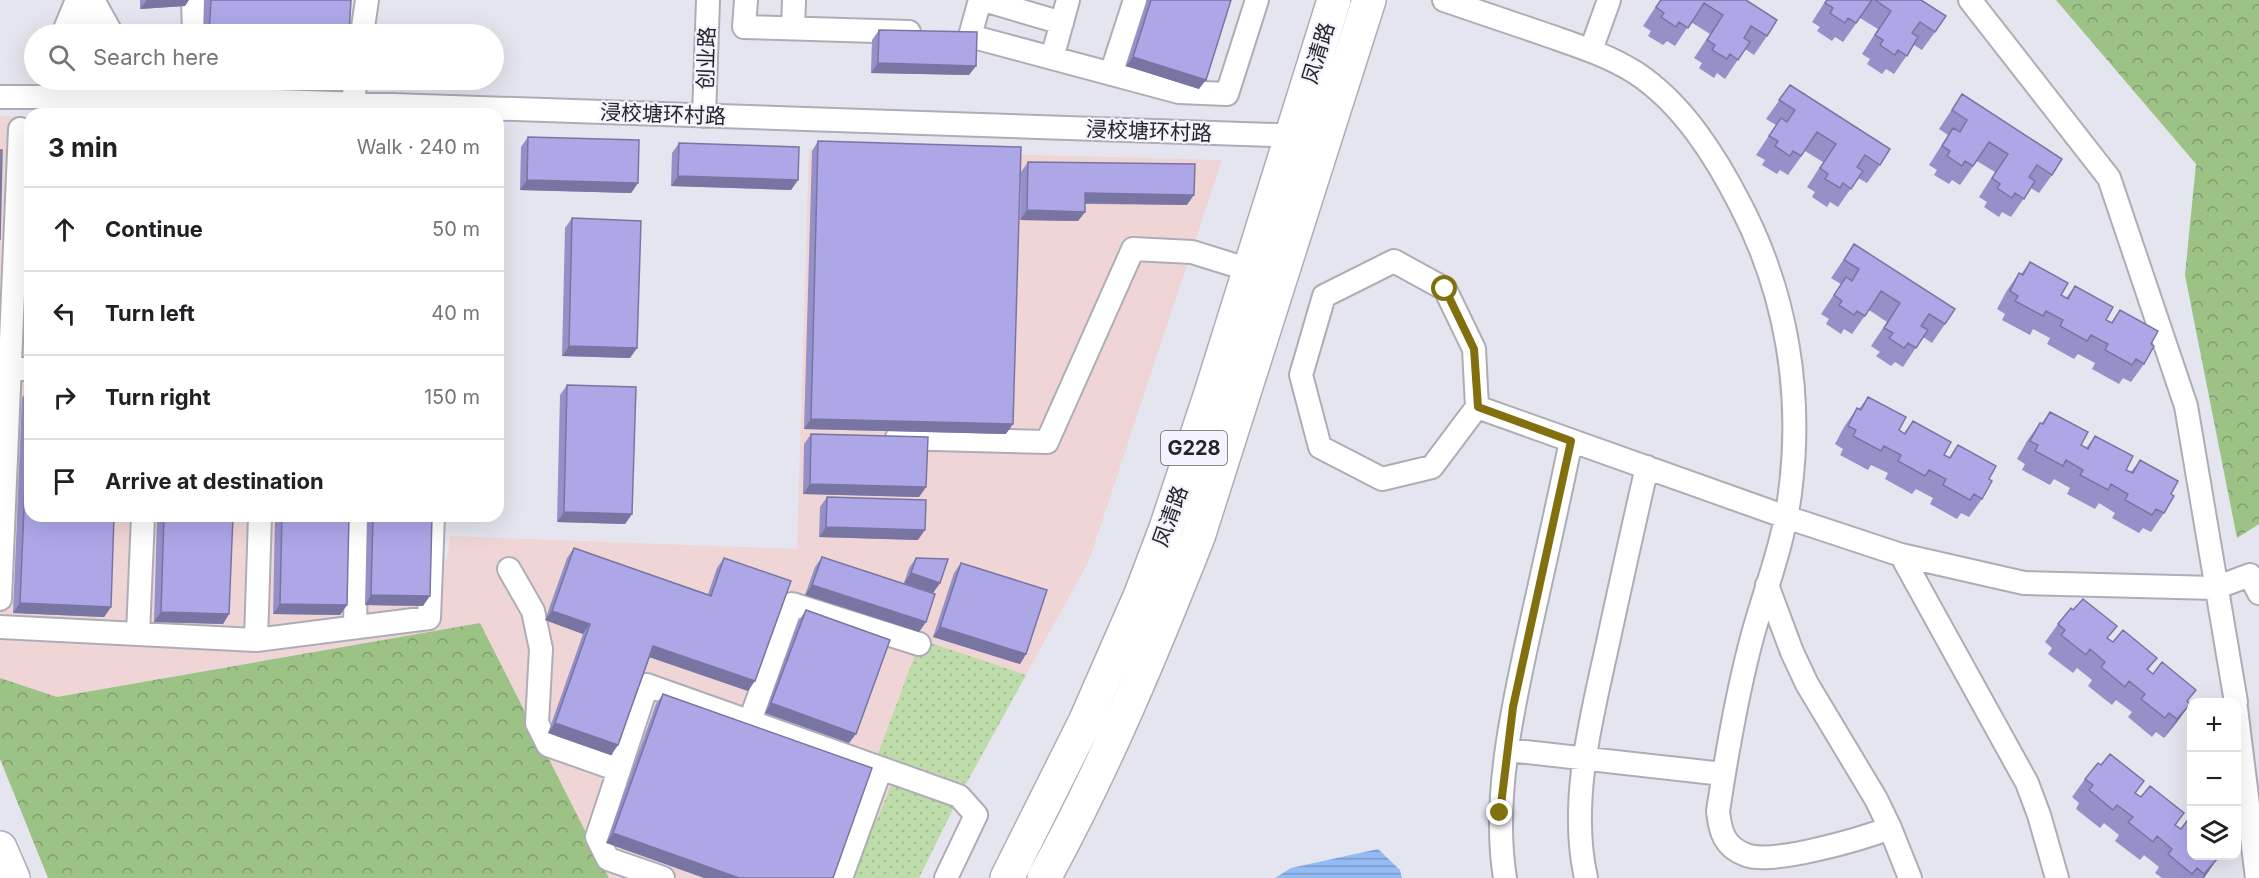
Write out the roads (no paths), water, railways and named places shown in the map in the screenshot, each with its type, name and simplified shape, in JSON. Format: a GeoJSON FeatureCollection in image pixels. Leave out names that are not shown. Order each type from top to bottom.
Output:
{"type":"FeatureCollection","features":[{"type":"Feature","properties":{"kind":"highway","name":"凤清路"},"geometry":{"type":"LineString","coordinates":[[1007,878],[1065,764],[1141,594],[1189,461],[1335,0]]}},
{"type":"Feature","properties":{"kind":"highway","name":"凤清路"},"geometry":{"type":"LineString","coordinates":[[1044,878],[1115,734],[1198,537],[1369,0]]}},
{"type":"Feature","properties":{"kind":"highway"},"geometry":{"type":"LineString","coordinates":[[0,848],[13,878]]}},
{"type":"Feature","properties":{"kind":"street"},"geometry":{"type":"LineString","coordinates":[[67,24],[77,0]]}},
{"type":"Feature","properties":{"kind":"street"},"geometry":{"type":"LineString","coordinates":[[84,0],[85,24]]}},
{"type":"Feature","properties":{"kind":"street"},"geometry":{"type":"LineString","coordinates":[[93,0],[106,24]]}},
{"type":"Feature","properties":{"kind":"street"},"geometry":{"type":"LineString","coordinates":[[193,0],[194,24]]}},
{"type":"Feature","properties":{"kind":"street"},"geometry":{"type":"LineString","coordinates":[[363,24],[367,0]]}},
{"type":"Feature","properties":{"kind":"street","name":"创业路"},"geometry":{"type":"LineString","coordinates":[[704,116],[708,0]]}},
{"type":"Feature","properties":{"kind":"street"},"geometry":{"type":"LineString","coordinates":[[746,0],[744,27],[931,33]]}},
{"type":"Feature","properties":{"kind":"street"},"geometry":{"type":"LineString","coordinates":[[793,28],[794,0]]}},
{"type":"Feature","properties":{"kind":"street"},"geometry":{"type":"LineString","coordinates":[[1062,23],[982,0],[970,36],[1179,93],[1227,94],[1257,0]]}},
{"type":"Feature","properties":{"kind":"street"},"geometry":{"type":"LineString","coordinates":[[1052,58],[1068,0]]}},
{"type":"Feature","properties":{"kind":"street"},"geometry":{"type":"LineString","coordinates":[[1111,74],[1135,0]]}},
{"type":"Feature","properties":{"kind":"street"},"geometry":{"type":"LineString","coordinates":[[1444,0],[1592,50],[1635,72],[1672,104],[1695,131],[1721,170],[1749,221],[1763,254],[1783,321],[1793,390],[1793,460],[1786,517],[1740,686],[1723,774],[1718,811],[1720,830],[1730,846],[1747,855],[1774,855],[1817,849],[1866,837],[1890,828]]}},
{"type":"Feature","properties":{"kind":"street"},"geometry":{"type":"LineString","coordinates":[[1592,50],[1609,0]]}},
{"type":"Feature","properties":{"kind":"street"},"geometry":{"type":"LineString","coordinates":[[1970,0],[2109,178],[2186,405],[2235,698]]}},
{"type":"Feature","properties":{"kind":"street"},"geometry":{"type":"LineString","coordinates":[[7,97],[24,87]]}},
{"type":"Feature","properties":{"kind":"street","name":"浸校塘环村路"},"geometry":{"type":"LineString","coordinates":[[7,97],[70,90]]}},
{"type":"Feature","properties":{"kind":"street","name":"浸校塘环村路"},"geometry":{"type":"LineString","coordinates":[[96,90],[161,106],[194,90]]}},
{"type":"Feature","properties":{"kind":"street"},"geometry":{"type":"LineString","coordinates":[[151,90],[161,106]]}},
{"type":"Feature","properties":{"kind":"street","name":"浸校塘环村路"},"geometry":{"type":"LineString","coordinates":[[204,90],[345,108]]}},
{"type":"Feature","properties":{"kind":"street"},"geometry":{"type":"LineString","coordinates":[[353,108],[354,90]]}},
{"type":"Feature","properties":{"kind":"street","name":"浸校塘环村路"},"geometry":{"type":"LineString","coordinates":[[504,112],[704,116],[1326,137]]}},
{"type":"Feature","properties":{"kind":"street"},"geometry":{"type":"LineString","coordinates":[[0,599],[13,368],[7,290],[17,129]]}},
{"type":"Feature","properties":{"kind":"street"},"geometry":{"type":"LineString","coordinates":[[876,438],[1047,442],[1133,249],[1192,252],[1250,270]]}},
{"type":"Feature","properties":{"kind":"street"},"geometry":{"type":"LineString","coordinates":[[1394,261],[1445,289],[1474,349],[1478,407],[1432,467],[1382,479],[1320,447],[1301,375],[1324,296],[1394,261]]}},
{"type":"Feature","properties":{"kind":"street"},"geometry":{"type":"LineString","coordinates":[[1478,407],[1786,517],[1901,555],[2024,583],[2215,588],[2250,575],[2259,593]]}},
{"type":"Feature","properties":{"kind":"street"},"geometry":{"type":"LineString","coordinates":[[1505,878],[1500,852],[1500,813],[1513,707],[1571,441]]}},
{"type":"Feature","properties":{"kind":"street"},"geometry":{"type":"LineString","coordinates":[[1586,878],[1579,845],[1579,812],[1590,724],[1647,467]]}},
{"type":"Feature","properties":{"kind":"street"},"geometry":{"type":"LineString","coordinates":[[138,634],[143,522]]}},
{"type":"Feature","properties":{"kind":"street"},"geometry":{"type":"LineString","coordinates":[[256,640],[260,522]]}},
{"type":"Feature","properties":{"kind":"street"},"geometry":{"type":"LineString","coordinates":[[355,627],[357,522]]}},
{"type":"Feature","properties":{"kind":"street"},"geometry":{"type":"LineString","coordinates":[[0,627],[256,640],[429,618],[433,522]]}},
{"type":"Feature","properties":{"kind":"street"},"geometry":{"type":"LineString","coordinates":[[1901,555],[2020,768],[2039,816],[2056,878]]}},
{"type":"Feature","properties":{"kind":"street"},"geometry":{"type":"LineString","coordinates":[[509,569],[533,611],[541,649],[537,723],[548,745],[619,770]]}},
{"type":"Feature","properties":{"kind":"street"},"geometry":{"type":"LineString","coordinates":[[1767,585],[1787,641],[1807,684],[1861,772],[1890,828],[1910,878]]}},
{"type":"Feature","properties":{"kind":"street"},"geometry":{"type":"LineString","coordinates":[[750,721],[792,604],[919,644]]}},
{"type":"Feature","properties":{"kind":"street"},"geometry":{"type":"LineString","coordinates":[[663,878],[608,859],[597,837],[647,685],[959,795],[976,815],[946,878]]}},
{"type":"Feature","properties":{"kind":"street"},"geometry":{"type":"LineString","coordinates":[[2241,748],[2257,878]]}},
{"type":"Feature","properties":{"kind":"street"},"geometry":{"type":"LineString","coordinates":[[1508,750],[1723,774]]}},
{"type":"Feature","properties":{"kind":"street"},"geometry":{"type":"LineString","coordinates":[[841,878],[881,768]]}},
{"type":"Feature","properties":{"kind":"water"},"geometry":{"type":"Polygon","coordinates":[[[1378,849],[1400,870],[1402,878],[1275,878],[1291,868],[1378,849]]]}}]}
